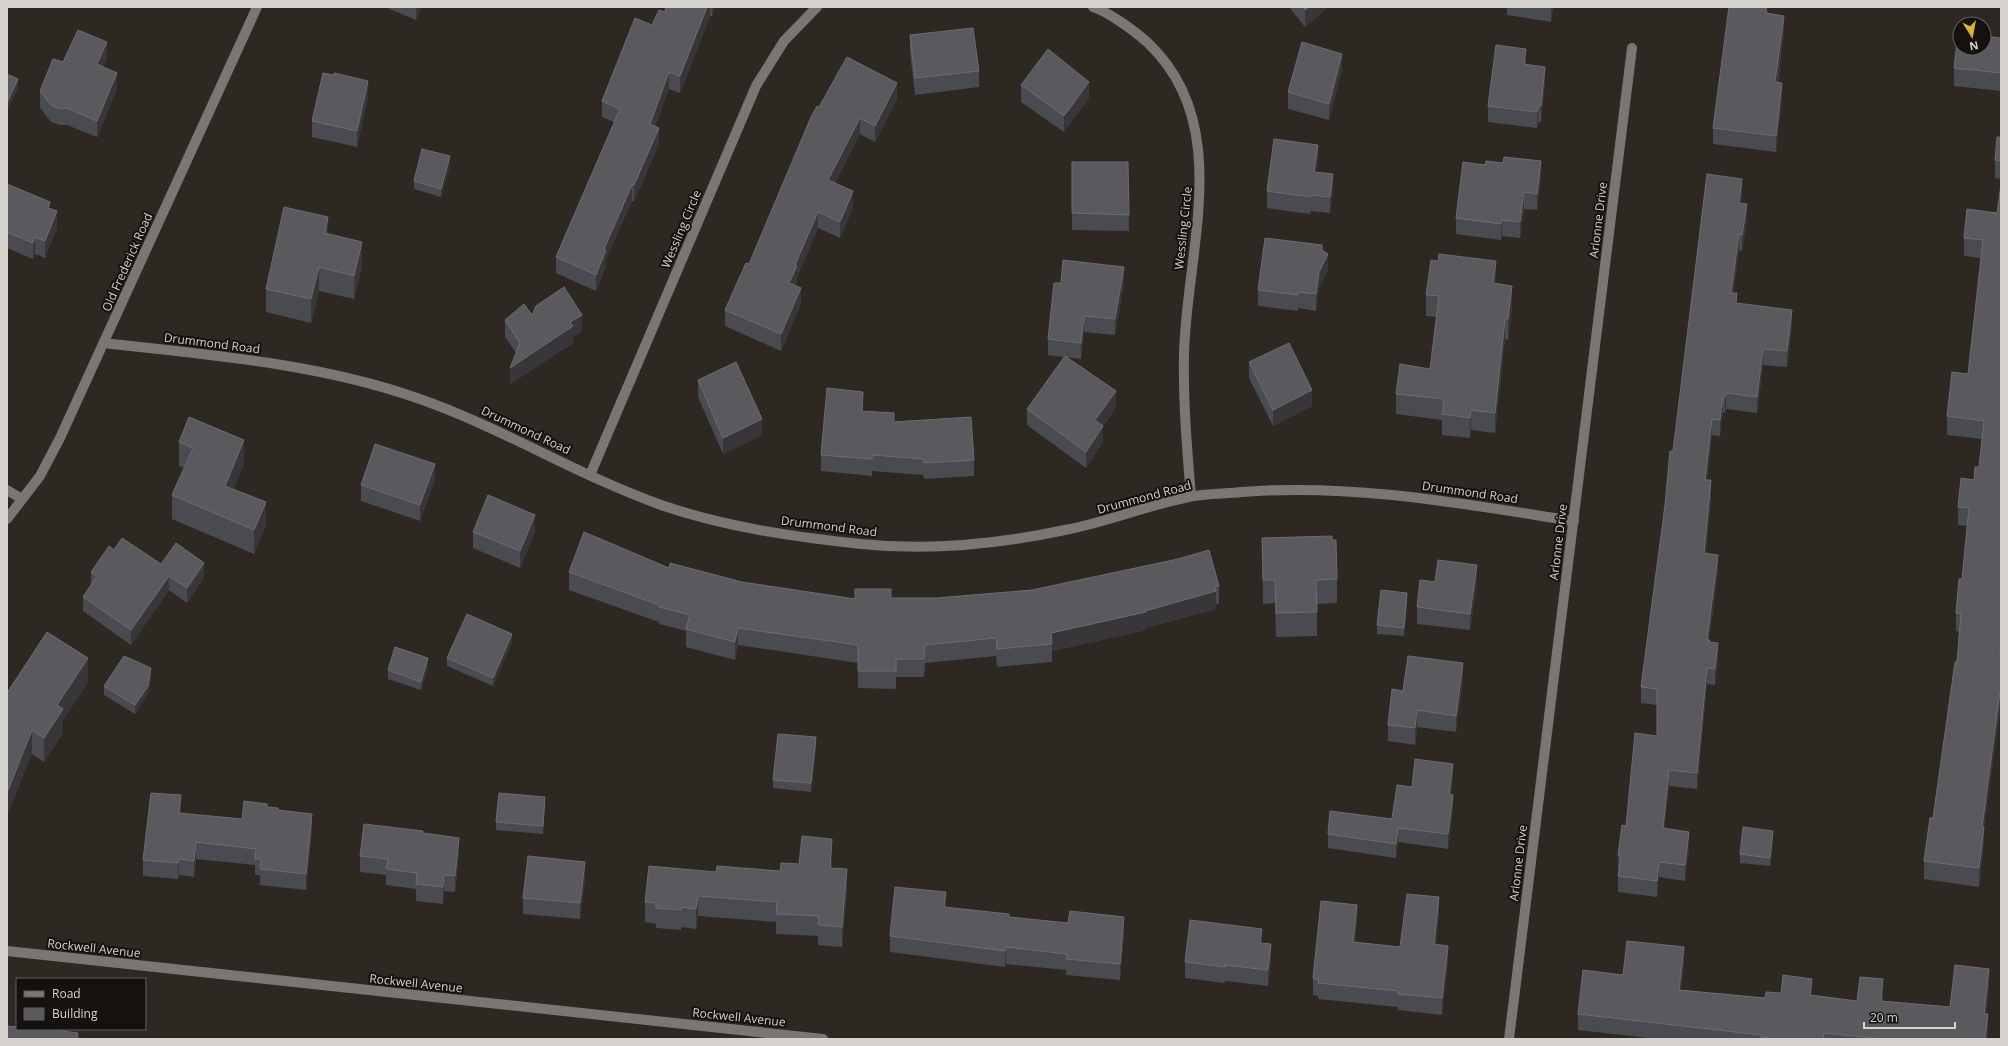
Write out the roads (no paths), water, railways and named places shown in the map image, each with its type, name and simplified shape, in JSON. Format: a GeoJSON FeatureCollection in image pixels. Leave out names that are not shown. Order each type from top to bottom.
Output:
{"type":"FeatureCollection","features":[{"type":"Feature","properties":{"kind":"street","name":"Old Frederick Road"},"geometry":{"type":"LineString","coordinates":[[7,519],[40,476],[60,438],[256,7]]}},
{"type":"Feature","properties":{"kind":"street","name":"Wessling Circle"},"geometry":{"type":"LineString","coordinates":[[590,475],[756,86],[784,41],[816,7]]}},
{"type":"Feature","properties":{"kind":"street","name":"Wessling Circle"},"geometry":{"type":"LineString","coordinates":[[1093,7],[1137,33],[1163,57],[1184,89],[1195,127],[1201,181],[1184,353],[1185,422],[1190,496]]}},
{"type":"Feature","properties":{"kind":"street","name":"Arlonne Drive"},"geometry":{"type":"LineString","coordinates":[[1509,1039],[1632,48]]}},
{"type":"Feature","properties":{"kind":"street","name":"Drummond Road"},"geometry":{"type":"LineString","coordinates":[[104,343],[248,360],[344,377],[415,397],[472,418],[590,475],[660,504],[720,522],[793,536],[866,544],[936,546],[998,541],[1066,530],[1190,496],[1271,490],[1340,490],[1410,497],[1574,521]]}},
{"type":"Feature","properties":{"kind":"street"},"geometry":{"type":"LineString","coordinates":[[7,490],[22,499]]}},
{"type":"Feature","properties":{"kind":"street","name":"Rockwell Avenue"},"geometry":{"type":"LineString","coordinates":[[7,951],[823,1039]]}}]}
